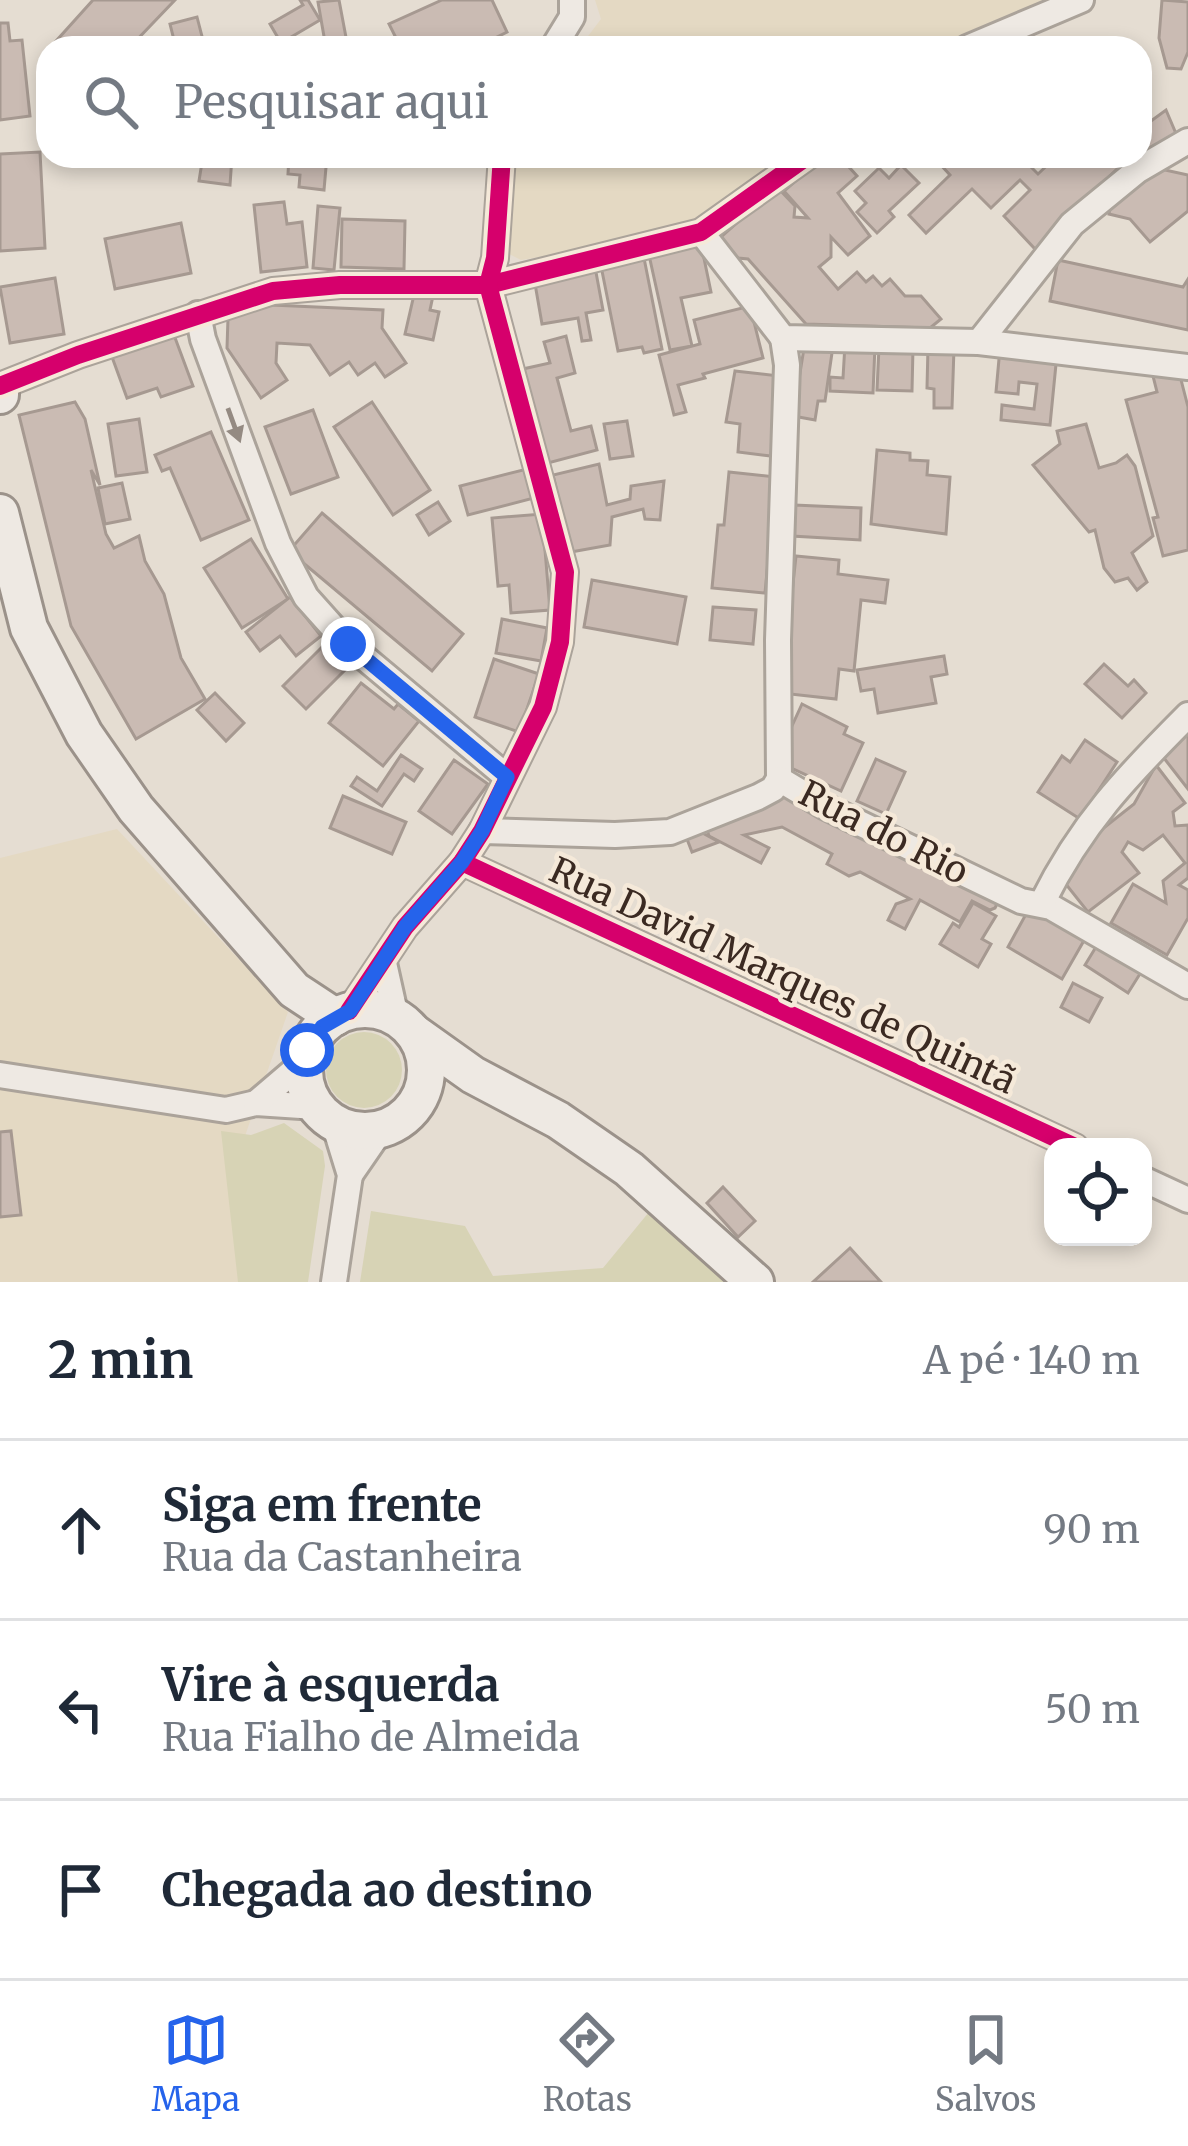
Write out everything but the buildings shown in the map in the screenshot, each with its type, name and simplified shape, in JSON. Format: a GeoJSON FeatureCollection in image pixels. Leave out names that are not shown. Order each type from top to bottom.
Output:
{"type":"FeatureCollection","features":[{"type":"Feature","properties":{"kind":"street"},"geometry":{"type":"LineString","coordinates":[[560,36],[572,17],[572,0]]}},
{"type":"Feature","properties":{"kind":"street"},"geometry":{"type":"LineString","coordinates":[[996,36],[1081,0]]}},
{"type":"Feature","properties":{"kind":"street"},"geometry":{"type":"LineString","coordinates":[[1152,162],[1188,141]]}},
{"type":"Feature","properties":{"kind":"street"},"geometry":{"type":"LineString","coordinates":[[256,1103],[384,963],[416,912],[462,862],[482,831],[554,675],[565,608],[565,572],[488,285],[495,258],[501,168]]}},
{"type":"Feature","properties":{"kind":"street"},"geometry":{"type":"LineString","coordinates":[[0,391],[197,314],[272,290],[361,284],[488,285],[701,232],[791,168]]}},
{"type":"Feature","properties":{"kind":"street"},"geometry":{"type":"LineString","coordinates":[[979,342],[1072,224],[1141,168]]}},
{"type":"Feature","properties":{"kind":"street"},"geometry":{"type":"LineString","coordinates":[[701,232],[783,338],[979,342],[1188,367]]}},
{"type":"Feature","properties":{"kind":"street"},"geometry":{"type":"LineString","coordinates":[[197,314],[278,543],[306,596],[348,644],[507,777]]}},
{"type":"Feature","properties":{"kind":"street","name":"Rua do Rio"},"geometry":{"type":"LineString","coordinates":[[783,338],[787,365],[778,640],[779,778],[824,806],[1021,901],[1042,903],[1188,986]]}},
{"type":"Feature","properties":{"kind":"street"},"geometry":{"type":"LineString","coordinates":[[0,513],[29,628],[84,734],[136,809],[325,1032]]}},
{"type":"Feature","properties":{"kind":"street"},"geometry":{"type":"LineString","coordinates":[[1042,903],[1064,859],[1102,804],[1188,715]]}},
{"type":"Feature","properties":{"kind":"street"},"geometry":{"type":"LineString","coordinates":[[482,831],[670,832],[758,797],[779,778]]}},
{"type":"Feature","properties":{"kind":"street","name":"Rua David Marques de Quintã"},"geometry":{"type":"LineString","coordinates":[[462,862],[1056,1138]]}},
{"type":"Feature","properties":{"kind":"street"},"geometry":{"type":"LineString","coordinates":[[334,1282],[350,1175],[381,1130],[406,1116],[422,1093],[426,1062],[405,1025],[384,963]]}},
{"type":"Feature","properties":{"kind":"street"},"geometry":{"type":"LineString","coordinates":[[350,1175],[325,1115],[308,1094],[325,1032],[365,1009],[405,1025],[473,1076],[558,1120],[629,1169],[755,1282]]}},
{"type":"Feature","properties":{"kind":"street"},"geometry":{"type":"LineString","coordinates":[[0,1075],[226,1109],[256,1103],[325,1115],[349,1130],[381,1130]]}},
{"type":"Feature","properties":{"kind":"street"},"geometry":{"type":"LineString","coordinates":[[422,1093],[473,1076]]}},
{"type":"Feature","properties":{"kind":"street"},"geometry":{"type":"LineString","coordinates":[[1152,1183],[1188,1200]]}},
{"type":"Feature","properties":{"kind":"shaded area"},"geometry":{"type":"Polygon","coordinates":[[[595,0],[1045,0],[963,36],[588,36],[601,19],[595,0]]]}},
{"type":"Feature","properties":{"kind":"shaded area"},"geometry":{"type":"Polygon","coordinates":[[[514,168],[768,168],[694,222],[576,251],[521,260],[507,253],[514,168]]]}},
{"type":"Feature","properties":{"kind":"shaded area"},"geometry":{"type":"Polygon","coordinates":[[[117,829],[288,1012],[245,1136],[253,1282],[0,1282],[0,858],[117,829]]]}},
{"type":"Feature","properties":{"kind":"shaded area"},"geometry":{"type":"Polygon","coordinates":[[[364,1032],[391,1043],[402,1070],[391,1097],[364,1108],[337,1097],[326,1070],[337,1043],[364,1032]]]}},
{"type":"Feature","properties":{"kind":"shaded area"},"geometry":{"type":"Polygon","coordinates":[[[284,1123],[323,1151],[325,1166],[308,1282],[238,1282],[221,1131],[251,1135],[284,1123]]]}},
{"type":"Feature","properties":{"kind":"shaded area"},"geometry":{"type":"Polygon","coordinates":[[[371,1211],[465,1226],[493,1276],[603,1268],[649,1212],[729,1282],[360,1282],[371,1211]]]}},
{"type":"Feature","properties":{"kind":"cycle path"},"geometry":{"type":"LineString","coordinates":[[349,1011],[405,927],[462,862],[482,831],[543,707],[560,642],[565,572],[488,285],[495,258],[501,168]]}},
{"type":"Feature","properties":{"kind":"cycle path"},"geometry":{"type":"LineString","coordinates":[[0,386],[78,355],[273,291],[340,285],[488,285],[701,232],[791,168]]}},
{"type":"Feature","properties":{"kind":"cycle path"},"geometry":{"type":"LineString","coordinates":[[462,862],[1056,1138]]}},
{"type":"Feature","properties":{"kind":"route"},"geometry":{"type":"LineString","coordinates":[[307,1050],[322,1027],[350,1011],[405,927],[462,862],[507,777],[348,644]]}}]}
